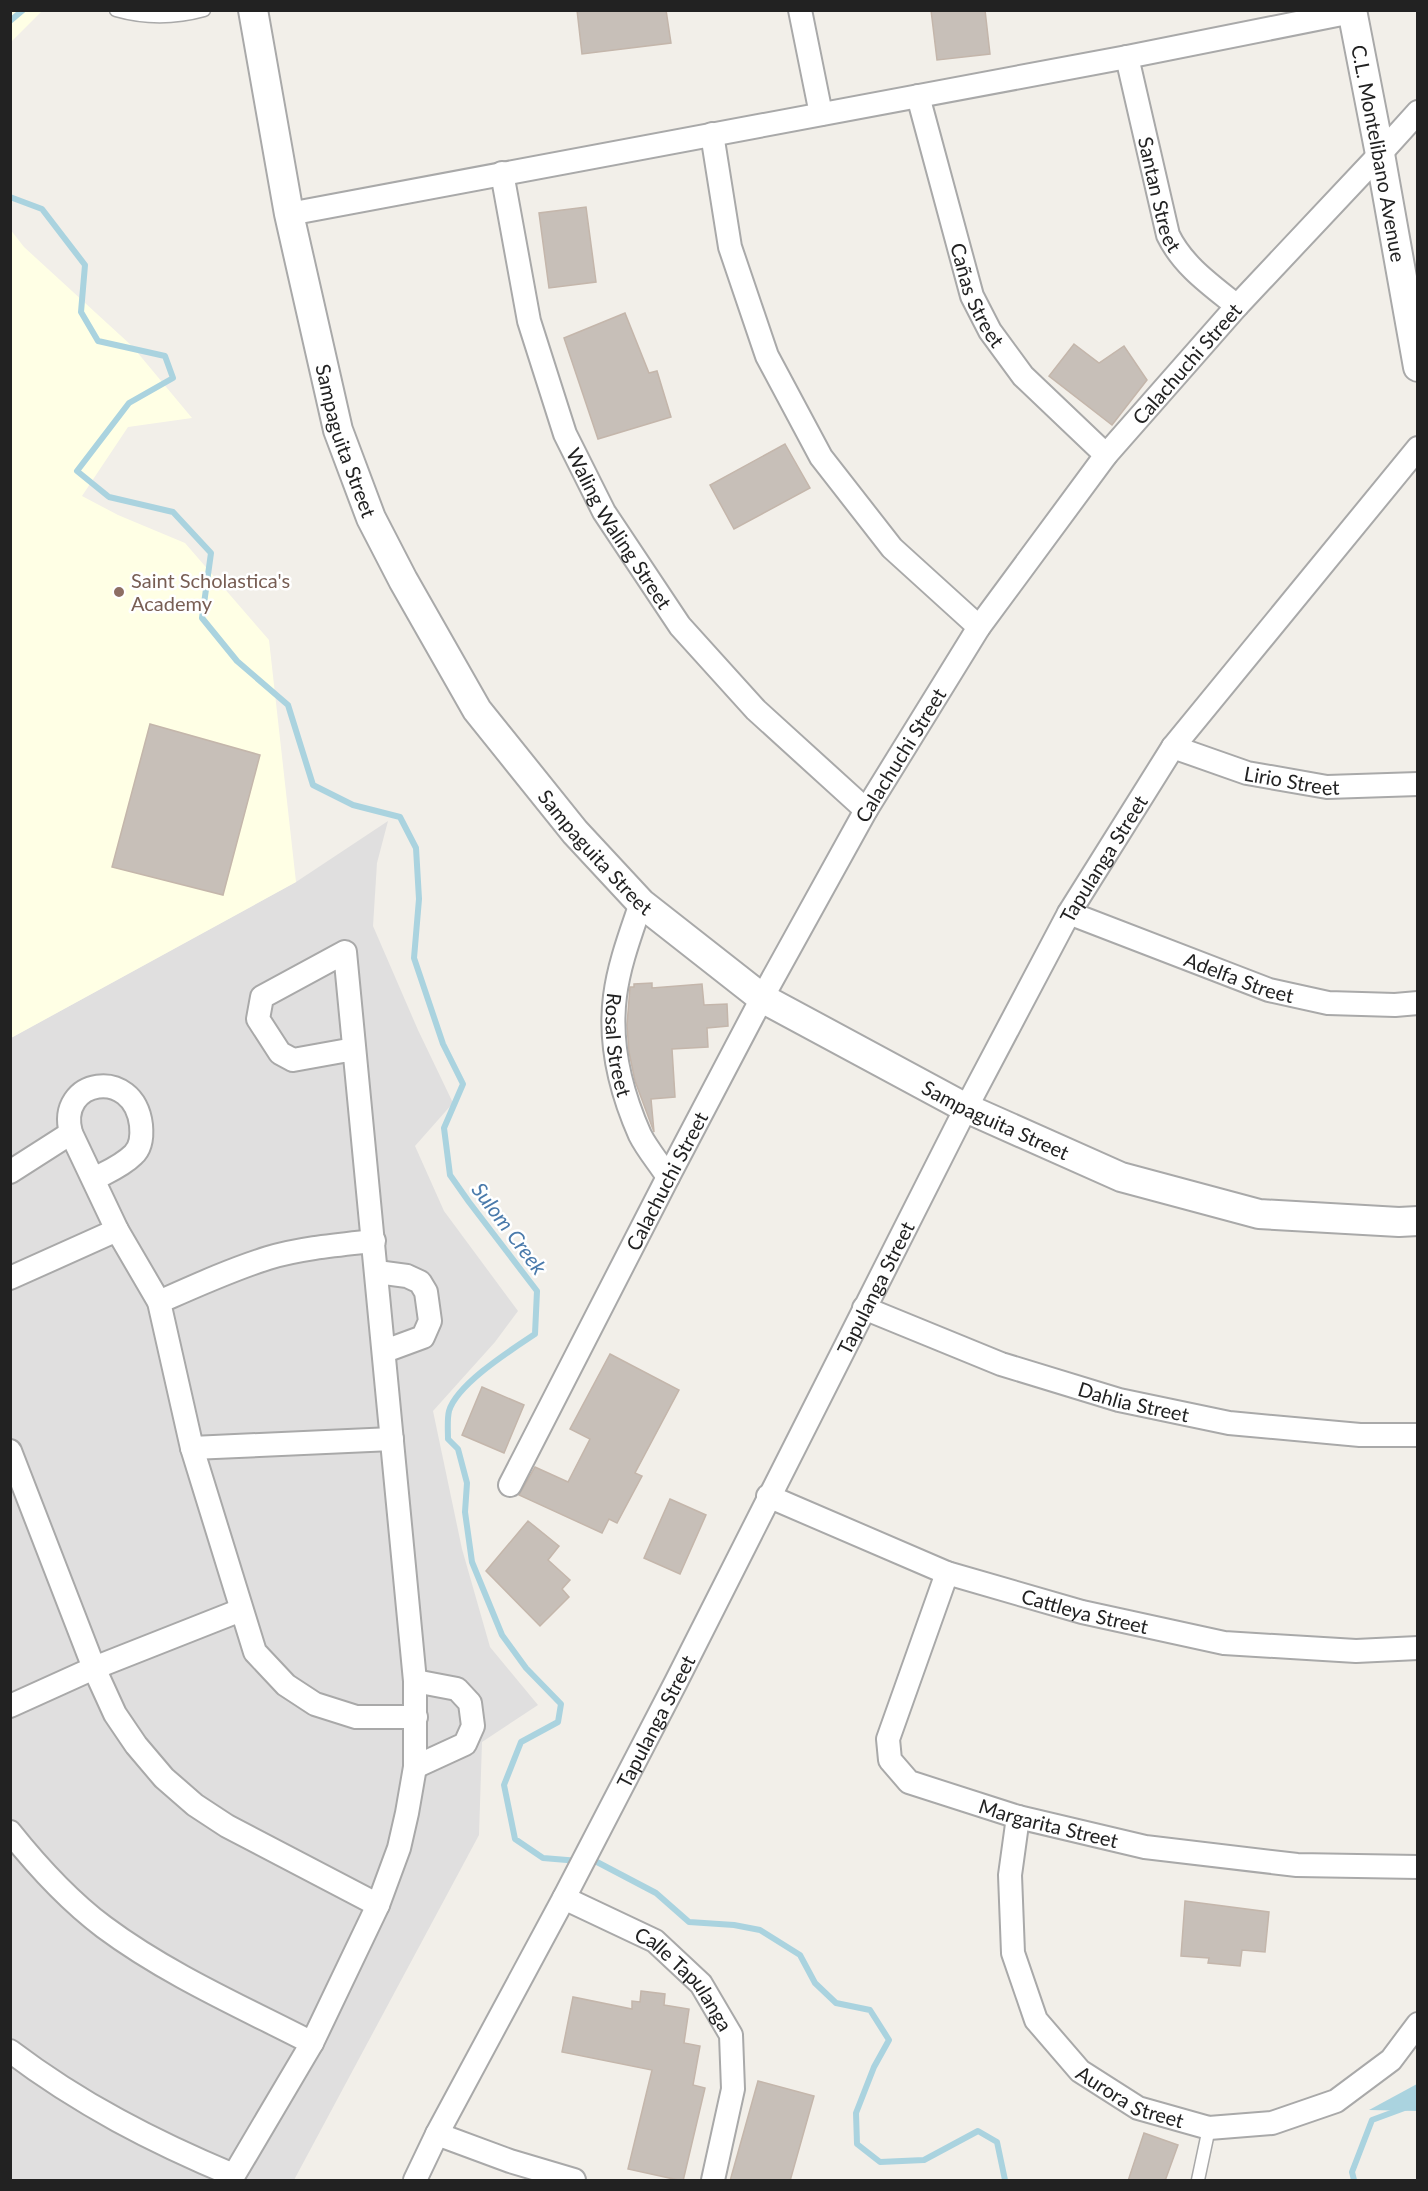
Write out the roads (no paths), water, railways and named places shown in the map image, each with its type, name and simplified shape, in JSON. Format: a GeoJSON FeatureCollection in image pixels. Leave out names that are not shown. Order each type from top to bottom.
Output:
{"type":"FeatureCollection","features":[{"type":"Feature","properties":{"kind":"street","name":"Sampaguita Street"},"geometry":{"type":"LineString","coordinates":[[253,10],[289,214],[338,429],[376,528],[477,710],[575,832],[641,903],[762,998],[966,1108],[1121,1177],[1259,1214],[1399,1222],[1418,1221]]}},
{"type":"Feature","properties":{"kind":"street"},"geometry":{"type":"LineString","coordinates":[[800,10],[821,114]]}},
{"type":"Feature","properties":{"kind":"street"},"geometry":{"type":"LineString","coordinates":[[289,214],[1128,57],[1352,11]]}},
{"type":"Feature","properties":{"kind":"street","name":"C.L. Montelibano Avenue"},"geometry":{"type":"LineString","coordinates":[[1352,11],[1418,367]]}},
{"type":"Feature","properties":{"kind":"street","name":"Santan Street"},"geometry":{"type":"LineString","coordinates":[[1128,57],[1167,235],[1175,251],[1187,264],[1237,306]]}},
{"type":"Feature","properties":{"kind":"street","name":"Cañas Street"},"geometry":{"type":"LineString","coordinates":[[918,96],[972,296],[990,331],[1023,376],[1106,455]]}},
{"type":"Feature","properties":{"kind":"street","name":"Calachuchi Street"},"geometry":{"type":"LineString","coordinates":[[510,1485],[762,998],[866,810],[979,627],[1106,455],[1237,306],[1418,112]]}},
{"type":"Feature","properties":{"kind":"street"},"geometry":{"type":"LineString","coordinates":[[712,134],[730,247],[767,356],[821,457],[892,548],[979,627]]}},
{"type":"Feature","properties":{"kind":"street","name":"Waling Waling Street"},"geometry":{"type":"LineString","coordinates":[[502,173],[529,321],[565,434],[604,512],[688,634],[756,710],[866,810]]}},
{"type":"Feature","properties":{"kind":"street","name":"Tapulanga Street"},"geometry":{"type":"LineString","coordinates":[[415,2181],[437,2134],[564,1898],[676,1682],[966,1108],[1069,913],[1173,747],[1418,448]]}},
{"type":"Feature","properties":{"kind":"street","name":"Lirio Street"},"geometry":{"type":"LineString","coordinates":[[1173,747],[1247,773],[1327,787],[1418,784]]}},
{"type":"Feature","properties":{"kind":"street","name":"Rosal Street"},"geometry":{"type":"LineString","coordinates":[[641,903],[625,950],[615,997],[615,1045],[624,1092],[641,1137],[668,1177]]}},
{"type":"Feature","properties":{"kind":"street","name":"Adelfa Street"},"geometry":{"type":"LineString","coordinates":[[1069,913],[1269,990],[1328,1003],[1395,1005],[1418,1003]]}},
{"type":"Feature","properties":{"kind":"street"},"geometry":{"type":"LineString","coordinates":[[10,2051],[71,2094],[109,2117],[232,2178],[312,2043],[378,1905],[399,1848],[408,1813],[415,1767],[415,1681],[345,952],[262,997],[258,1019],[280,1053],[293,1060],[354,1049]]}},
{"type":"Feature","properties":{"kind":"street"},"geometry":{"type":"LineString","coordinates":[[94,1179],[123,1164],[136,1154],[142,1135],[140,1115],[132,1099],[118,1088],[102,1084],[82,1092],[70,1106],[68,1124],[117,1230],[159,1302],[192,1448],[255,1653],[286,1685],[315,1704],[356,1717],[416,1717]]}},
{"type":"Feature","properties":{"kind":"street"},"geometry":{"type":"LineString","coordinates":[[10,1172],[71,1133]]}},
{"type":"Feature","properties":{"kind":"street"},"geometry":{"type":"LineString","coordinates":[[10,1278],[117,1230]]}},
{"type":"Feature","properties":{"kind":"street"},"geometry":{"type":"LineString","coordinates":[[159,1302],[215,1276],[269,1258],[310,1248],[374,1241]]}},
{"type":"Feature","properties":{"kind":"street"},"geometry":{"type":"LineString","coordinates":[[377,1272],[406,1276],[420,1282],[426,1292],[430,1322],[423,1337],[385,1351]]}},
{"type":"Feature","properties":{"kind":"street","name":"Dahlia Street"},"geometry":{"type":"LineString","coordinates":[[864,1308],[1001,1364],[1119,1400],[1229,1424],[1359,1435],[1418,1435]]}},
{"type":"Feature","properties":{"kind":"street"},"geometry":{"type":"LineString","coordinates":[[192,1448],[392,1439]]}},
{"type":"Feature","properties":{"kind":"street"},"geometry":{"type":"LineString","coordinates":[[10,1451],[94,1668],[115,1714],[136,1745],[164,1778],[195,1805],[227,1826],[378,1905]]}},
{"type":"Feature","properties":{"kind":"street","name":"Cattleya Street"},"geometry":{"type":"LineString","coordinates":[[768,1496],[947,1573],[1082,1612],[1224,1643],[1356,1651],[1418,1648]]}},
{"type":"Feature","properties":{"kind":"street","name":"Margarita Street"},"geometry":{"type":"LineString","coordinates":[[947,1573],[888,1739],[890,1760],[909,1782],[1018,1817],[1145,1846],[1297,1865],[1418,1867]]}},
{"type":"Feature","properties":{"kind":"street"},"geometry":{"type":"LineString","coordinates":[[10,1706],[94,1668],[241,1610]]}},
{"type":"Feature","properties":{"kind":"street"},"geometry":{"type":"LineString","coordinates":[[415,1681],[457,1689],[471,1703],[473,1726],[465,1744],[415,1767]]}},
{"type":"Feature","properties":{"kind":"street","name":"Aurora Street"},"geometry":{"type":"LineString","coordinates":[[1018,1817],[1010,1875],[1013,1953],[1036,2020],[1080,2071],[1138,2108],[1209,2128],[1272,2123],[1336,2101],[1391,2060],[1418,2024]]}},
{"type":"Feature","properties":{"kind":"street"},"geometry":{"type":"LineString","coordinates":[[10,1832],[61,1891],[103,1927],[146,1955],[201,1986],[312,2043]]}},
{"type":"Feature","properties":{"kind":"street","name":"Calle Tapulanga"},"geometry":{"type":"LineString","coordinates":[[564,1898],[655,1941],[701,1984],[731,2035],[733,2089],[713,2181]]}},
{"type":"Feature","properties":{"kind":"street"},"geometry":{"type":"LineString","coordinates":[[437,2134],[510,2161],[574,2181]]}},
{"type":"Feature","properties":{"kind":"lane"},"geometry":{"type":"LineString","coordinates":[[116,10],[132,15],[160,16],[204,10]]}},
{"type":"Feature","properties":{"kind":"lane"},"geometry":{"type":"LineString","coordinates":[[1198,2181],[1209,2128]]}},
{"type":"Feature","properties":{"kind":"water"},"geometry":{"type":"Polygon","coordinates":[[[1417,2084],[1417,2111],[1369,2110],[1417,2084]]]}},
{"type":"Feature","properties":{"kind":"waterway","name":"Sulom Creek"},"geometry":{"type":"LineString","coordinates":[[10,21],[23,10]]}},
{"type":"Feature","properties":{"kind":"waterway","name":"Sulom Creek"},"geometry":{"type":"LineString","coordinates":[[10,197],[42,209],[85,265],[81,312],[98,341],[165,356],[173,378],[129,403],[77,471],[109,497],[173,512],[211,553],[202,618],[237,661],[288,705],[313,785],[353,805],[400,817],[416,848],[419,899],[414,958],[443,1044],[463,1084],[444,1128],[450,1175],[537,1291],[535,1334],[486,1368],[462,1390],[449,1411],[448,1439],[458,1449],[467,1483],[465,1512],[472,1562],[502,1635],[526,1668],[561,1704],[558,1722],[521,1742],[504,1785],[515,1839],[543,1858],[579,1861]]}},
{"type":"Feature","properties":{"kind":"waterway","name":"Sulom Creek"},"geometry":{"type":"LineString","coordinates":[[589,1862],[597,1862],[656,1893],[689,1922],[734,1925],[760,1930],[800,1955],[815,1983],[836,2003],[870,2010],[889,2040],[874,2067],[856,2113],[857,2144],[880,2162],[924,2160],[978,2131],[997,2142],[1005,2180]]}},
{"type":"Feature","properties":{"kind":"waterway"},"geometry":{"type":"LineString","coordinates":[[1354,2180],[1352,2172],[1372,2120],[1418,2103]]}},
{"type":"Feature","properties":{"kind":"place","name":"Saint Scholastica's Academy"},"geometry":{"type":"Point","coordinates":[119,592]}}]}
